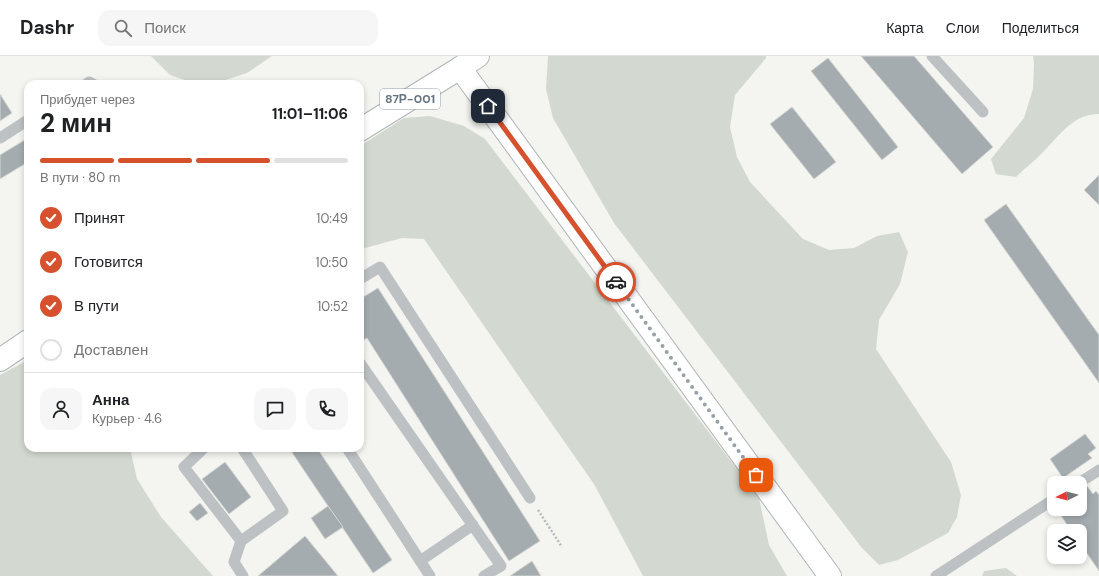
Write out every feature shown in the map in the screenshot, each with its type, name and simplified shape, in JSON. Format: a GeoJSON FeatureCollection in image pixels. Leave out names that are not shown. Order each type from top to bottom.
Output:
{"type":"FeatureCollection","features":[{"type":"Feature","properties":{"kind":"main road"},"geometry":{"type":"LineString","coordinates":[[478,56],[460,68],[830,576]]}},
{"type":"Feature","properties":{"kind":"main road","name":"87Р-001"},"geometry":{"type":"LineString","coordinates":[[364,128],[460,68]]}},
{"type":"Feature","properties":{"kind":"main road"},"geometry":{"type":"LineString","coordinates":[[0,360],[24,344]]}},
{"type":"Feature","properties":{"kind":"lane"},"geometry":{"type":"LineString","coordinates":[[932,56],[983,112]]}},
{"type":"Feature","properties":{"kind":"lane"},"geometry":{"type":"LineString","coordinates":[[0,138],[24,123]]}},
{"type":"Feature","properties":{"kind":"lane"},"geometry":{"type":"LineString","coordinates":[[364,277],[380,267],[530,498]]}},
{"type":"Feature","properties":{"kind":"lane"},"geometry":{"type":"LineString","coordinates":[[364,369],[500,566],[484,576]]}},
{"type":"Feature","properties":{"kind":"lane"},"geometry":{"type":"LineString","coordinates":[[200,452],[184,466],[242,541]]}},
{"type":"Feature","properties":{"kind":"lane"},"geometry":{"type":"LineString","coordinates":[[243,576],[234,562],[242,541],[283,511],[245,452]]}},
{"type":"Feature","properties":{"kind":"lane"},"geometry":{"type":"LineString","coordinates":[[350,452],[430,576]]}},
{"type":"Feature","properties":{"kind":"lane"},"geometry":{"type":"LineString","coordinates":[[1087,478],[1099,470]]}},
{"type":"Feature","properties":{"kind":"lane"},"geometry":{"type":"LineString","coordinates":[[936,576],[1047,504]]}},
{"type":"Feature","properties":{"kind":"lane"},"geometry":{"type":"LineString","coordinates":[[420,561],[472,525]]}},
{"type":"Feature","properties":{"kind":"path"},"geometry":{"type":"LineString","coordinates":[[530,498],[546,520],[562,547]]}},
{"type":"Feature","properties":{"kind":"shaded area"},"geometry":{"type":"Polygon","coordinates":[[[151,56],[272,56],[247,73],[225,80],[185,80],[170,75],[151,56]]]}},
{"type":"Feature","properties":{"kind":"shaded area"},"geometry":{"type":"Polygon","coordinates":[[[548,56],[766,56],[766,58],[735,95],[730,127],[737,157],[750,182],[803,239],[829,250],[854,248],[877,236],[899,232],[908,252],[900,284],[879,320],[876,349],[951,462],[961,495],[957,517],[948,533],[898,560],[879,565],[862,548],[614,223],[553,118],[546,89],[548,56]]]}},
{"type":"Feature","properties":{"kind":"shaded area"},"geometry":{"type":"Polygon","coordinates":[[[1033,56],[1099,56],[1099,114],[1090,115],[1074,121],[1041,155],[1016,177],[996,174],[991,159],[1024,118],[1033,89],[1033,56]]]}},
{"type":"Feature","properties":{"kind":"shaded area"},"geometry":{"type":"Polygon","coordinates":[[[430,116],[464,126],[485,139],[759,498],[769,545],[787,576],[643,576],[594,484],[424,239],[402,238],[364,249],[364,143],[404,118],[430,116]]]}},
{"type":"Feature","properties":{"kind":"shaded area"},"geometry":{"type":"Polygon","coordinates":[[[24,362],[24,452],[131,452],[137,479],[161,517],[213,576],[0,576],[0,375],[24,362]]]}},
{"type":"Feature","properties":{"kind":"shaded area"},"geometry":{"type":"Polygon","coordinates":[[[1006,568],[1017,576],[982,576],[984,571],[1006,568]]]}},
{"type":"Feature","properties":{"kind":"building"},"geometry":{"type":"Polygon","coordinates":[[[861,56],[914,56],[993,147],[962,174],[861,56]]]}},
{"type":"Feature","properties":{"kind":"building"},"geometry":{"type":"Polygon","coordinates":[[[828,58],[898,147],[882,160],[811,71],[828,58]]]}},
{"type":"Feature","properties":{"kind":"building"},"geometry":{"type":"Polygon","coordinates":[[[0,94],[12,113],[0,121],[0,94]]]}},
{"type":"Feature","properties":{"kind":"building"},"geometry":{"type":"Polygon","coordinates":[[[792,107],[836,162],[814,179],[770,124],[792,107]]]}},
{"type":"Feature","properties":{"kind":"building"},"geometry":{"type":"Polygon","coordinates":[[[24,140],[24,164],[0,179],[0,155],[24,140]]]}},
{"type":"Feature","properties":{"kind":"building"},"geometry":{"type":"Polygon","coordinates":[[[1099,175],[1099,205],[1084,190],[1099,175]]]}},
{"type":"Feature","properties":{"kind":"building"},"geometry":{"type":"Polygon","coordinates":[[[1006,204],[1099,335],[1099,383],[984,220],[1006,204]]]}},
{"type":"Feature","properties":{"kind":"building"},"geometry":{"type":"Polygon","coordinates":[[[378,288],[540,541],[509,561],[367,338],[364,340],[364,297],[378,288]]]}},
{"type":"Feature","properties":{"kind":"building"},"geometry":{"type":"Polygon","coordinates":[[[1085,434],[1096,448],[1088,454],[1092,458],[1066,476],[1062,476],[1050,459],[1085,434]]]}},
{"type":"Feature","properties":{"kind":"building"},"geometry":{"type":"Polygon","coordinates":[[[292,452],[320,452],[392,560],[373,573],[292,452]]]}},
{"type":"Feature","properties":{"kind":"building"},"geometry":{"type":"Polygon","coordinates":[[[225,462],[251,497],[229,514],[202,479],[225,462]]]}},
{"type":"Feature","properties":{"kind":"building"},"geometry":{"type":"Polygon","coordinates":[[[1087,486],[1093,494],[1096,491],[1099,495],[1099,571],[1087,553],[1087,524],[1066,524],[1061,516],[1087,516],[1087,486]]]}},
{"type":"Feature","properties":{"kind":"building"},"geometry":{"type":"Polygon","coordinates":[[[200,503],[208,513],[197,521],[189,512],[200,503]]]}},
{"type":"Feature","properties":{"kind":"building"},"geometry":{"type":"Polygon","coordinates":[[[328,506],[343,527],[325,539],[311,518],[328,506]]]}},
{"type":"Feature","properties":{"kind":"building"},"geometry":{"type":"Polygon","coordinates":[[[305,536],[338,576],[258,576],[305,536]]]}},
{"type":"Feature","properties":{"kind":"building"},"geometry":{"type":"Polygon","coordinates":[[[532,561],[541,576],[510,576],[532,561]]]}},
{"type":"Feature","properties":{"kind":"way so far"},"geometry":{"type":"LineString","coordinates":[[616,282],[756,475]]}},
{"type":"Feature","properties":{"kind":"route"},"geometry":{"type":"LineString","coordinates":[[488,106],[616,282]]}}]}
